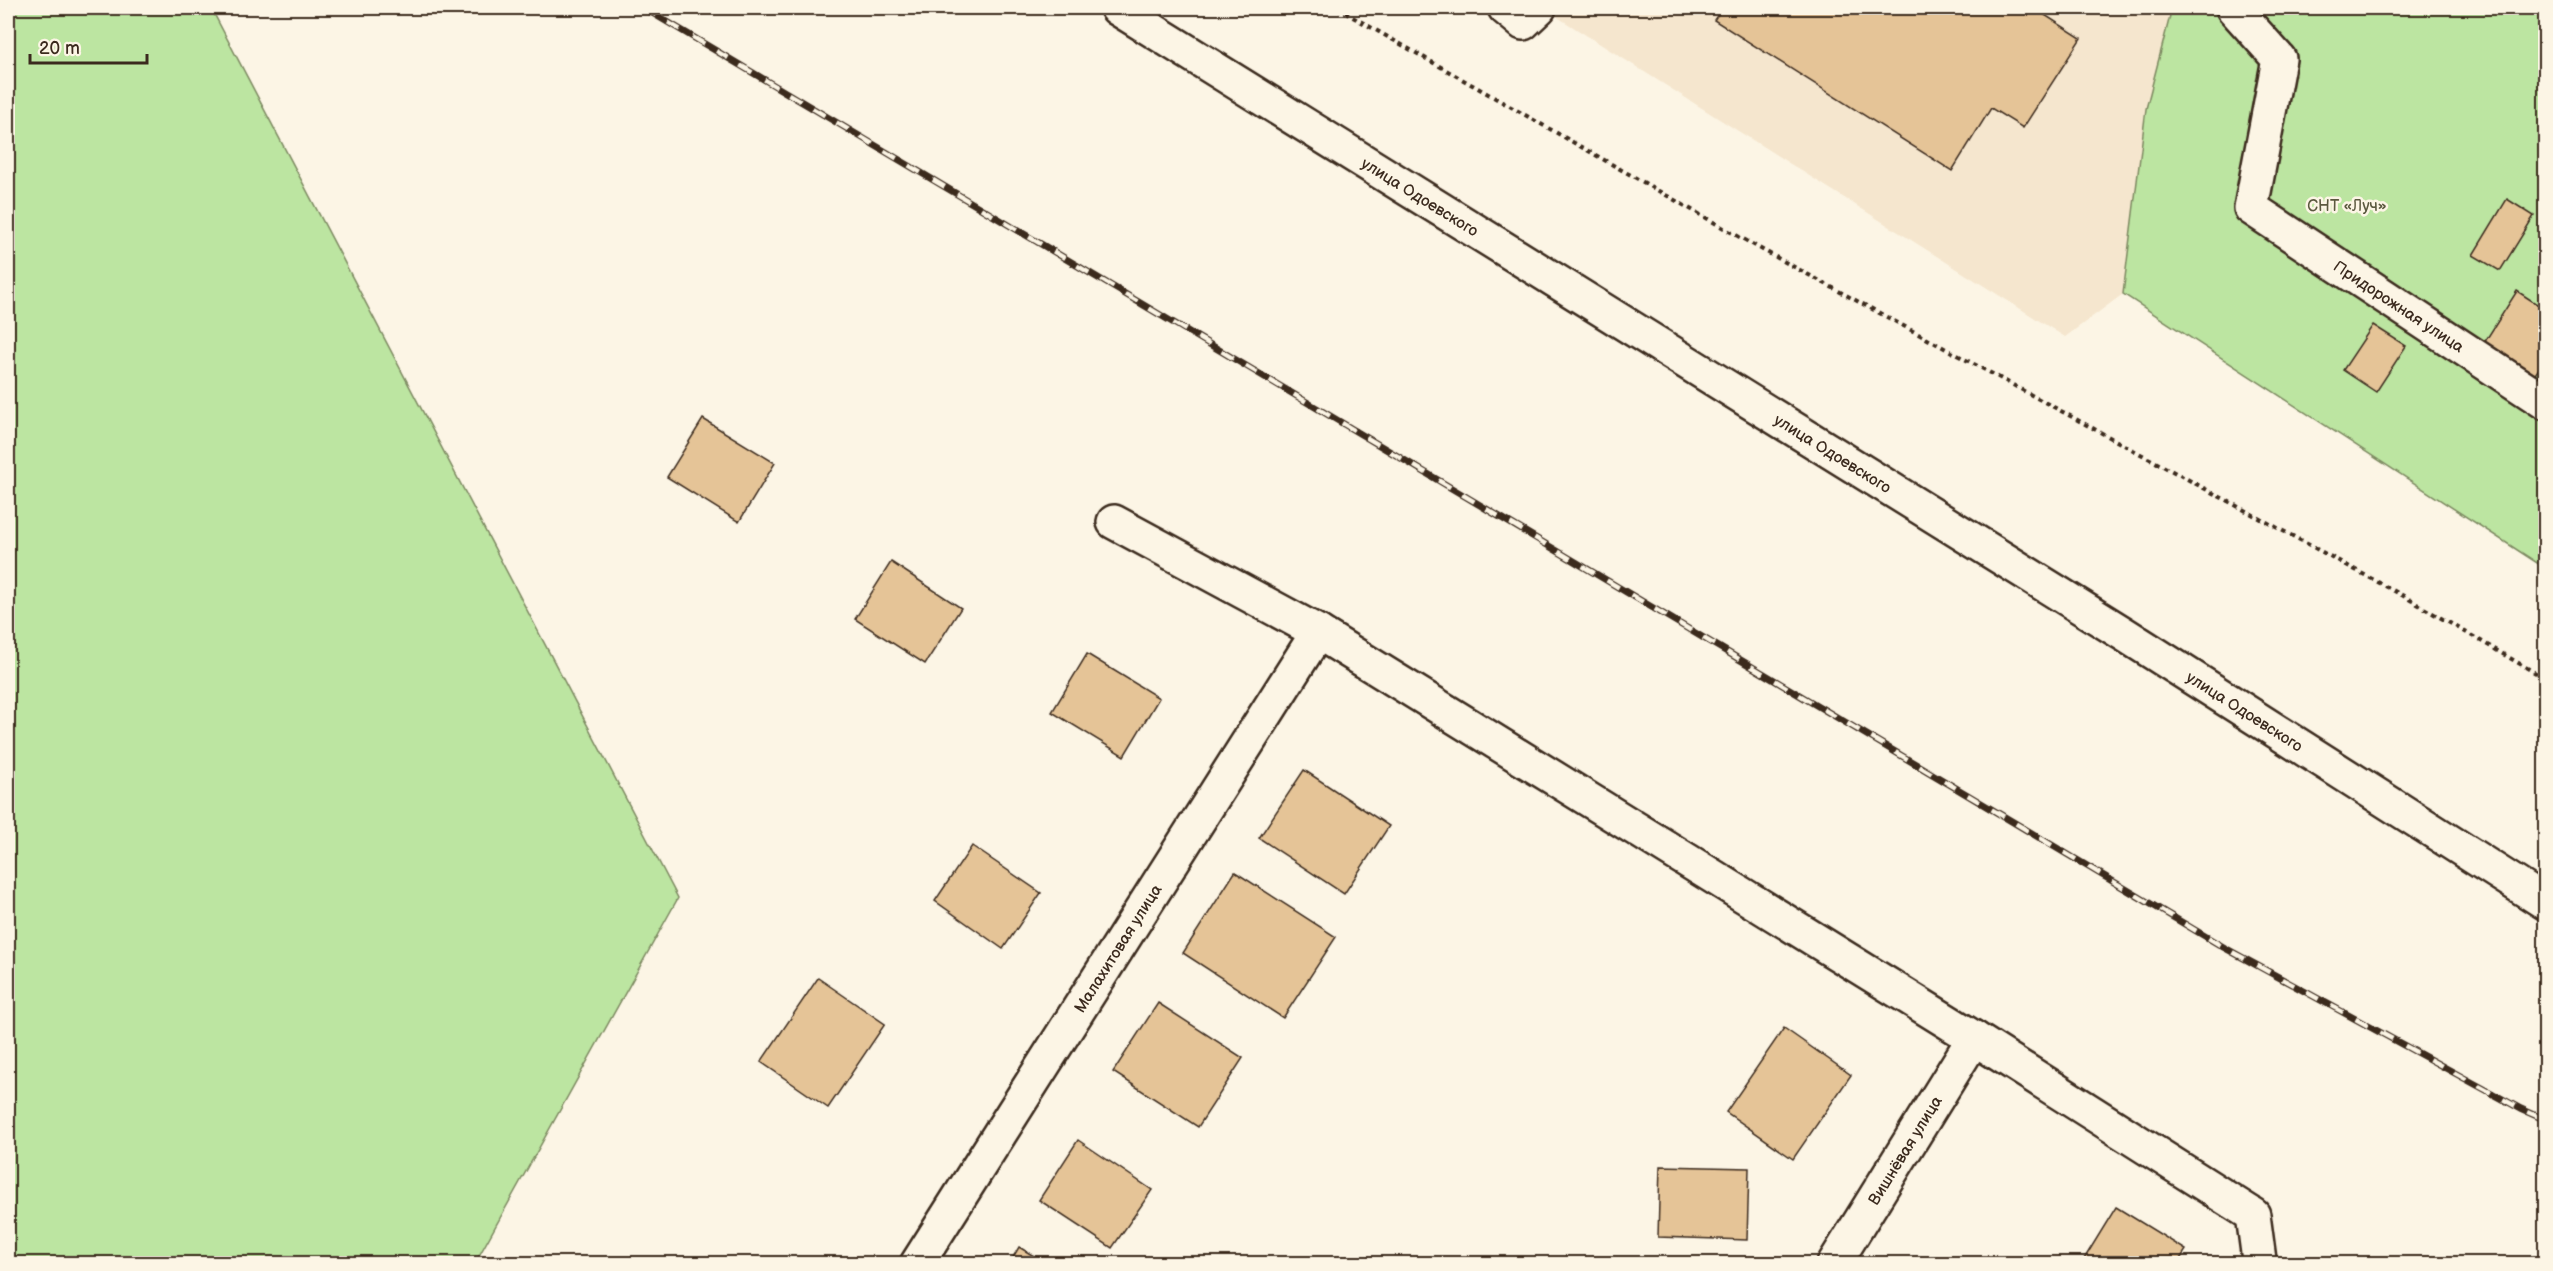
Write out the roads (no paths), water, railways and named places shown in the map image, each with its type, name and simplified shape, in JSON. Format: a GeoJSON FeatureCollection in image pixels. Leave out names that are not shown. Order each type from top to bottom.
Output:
{"type":"FeatureCollection","features":[{"type":"Feature","properties":{"kind":"street","name":"улица Одоевского"},"geometry":{"type":"LineString","coordinates":[[1117,8],[2114,628],[2546,903]]}},
{"type":"Feature","properties":{"kind":"street"},"geometry":{"type":"LineString","coordinates":[[1504,8],[1523,23],[1539,8]]}},
{"type":"Feature","properties":{"kind":"street","name":"Придорожная улица"},"geometry":{"type":"LineString","coordinates":[[2233,8],[2279,59],[2251,208],[2546,403]]}},
{"type":"Feature","properties":{"kind":"street"},"geometry":{"type":"LineString","coordinates":[[1114,522],[1318,633],[1974,1038],[2253,1215],[2258,1262]]}},
{"type":"Feature","properties":{"kind":"street","name":"Малахитовая улица"},"geometry":{"type":"LineString","coordinates":[[917,1263],[1318,633]]}},
{"type":"Feature","properties":{"kind":"street","name":"Вишнёвая улица"},"geometry":{"type":"LineString","coordinates":[[1834,1263],[1974,1038]]}},
{"type":"Feature","properties":{"kind":"railway"},"geometry":{"type":"LineString","coordinates":[[644,8],[2225,948],[2521,1109],[2546,1120]]}},
{"type":"Feature","properties":{"kind":"park label","name":"СНТ «Луч»"},"geometry":{"type":"Point","coordinates":[2347,205]}}]}
